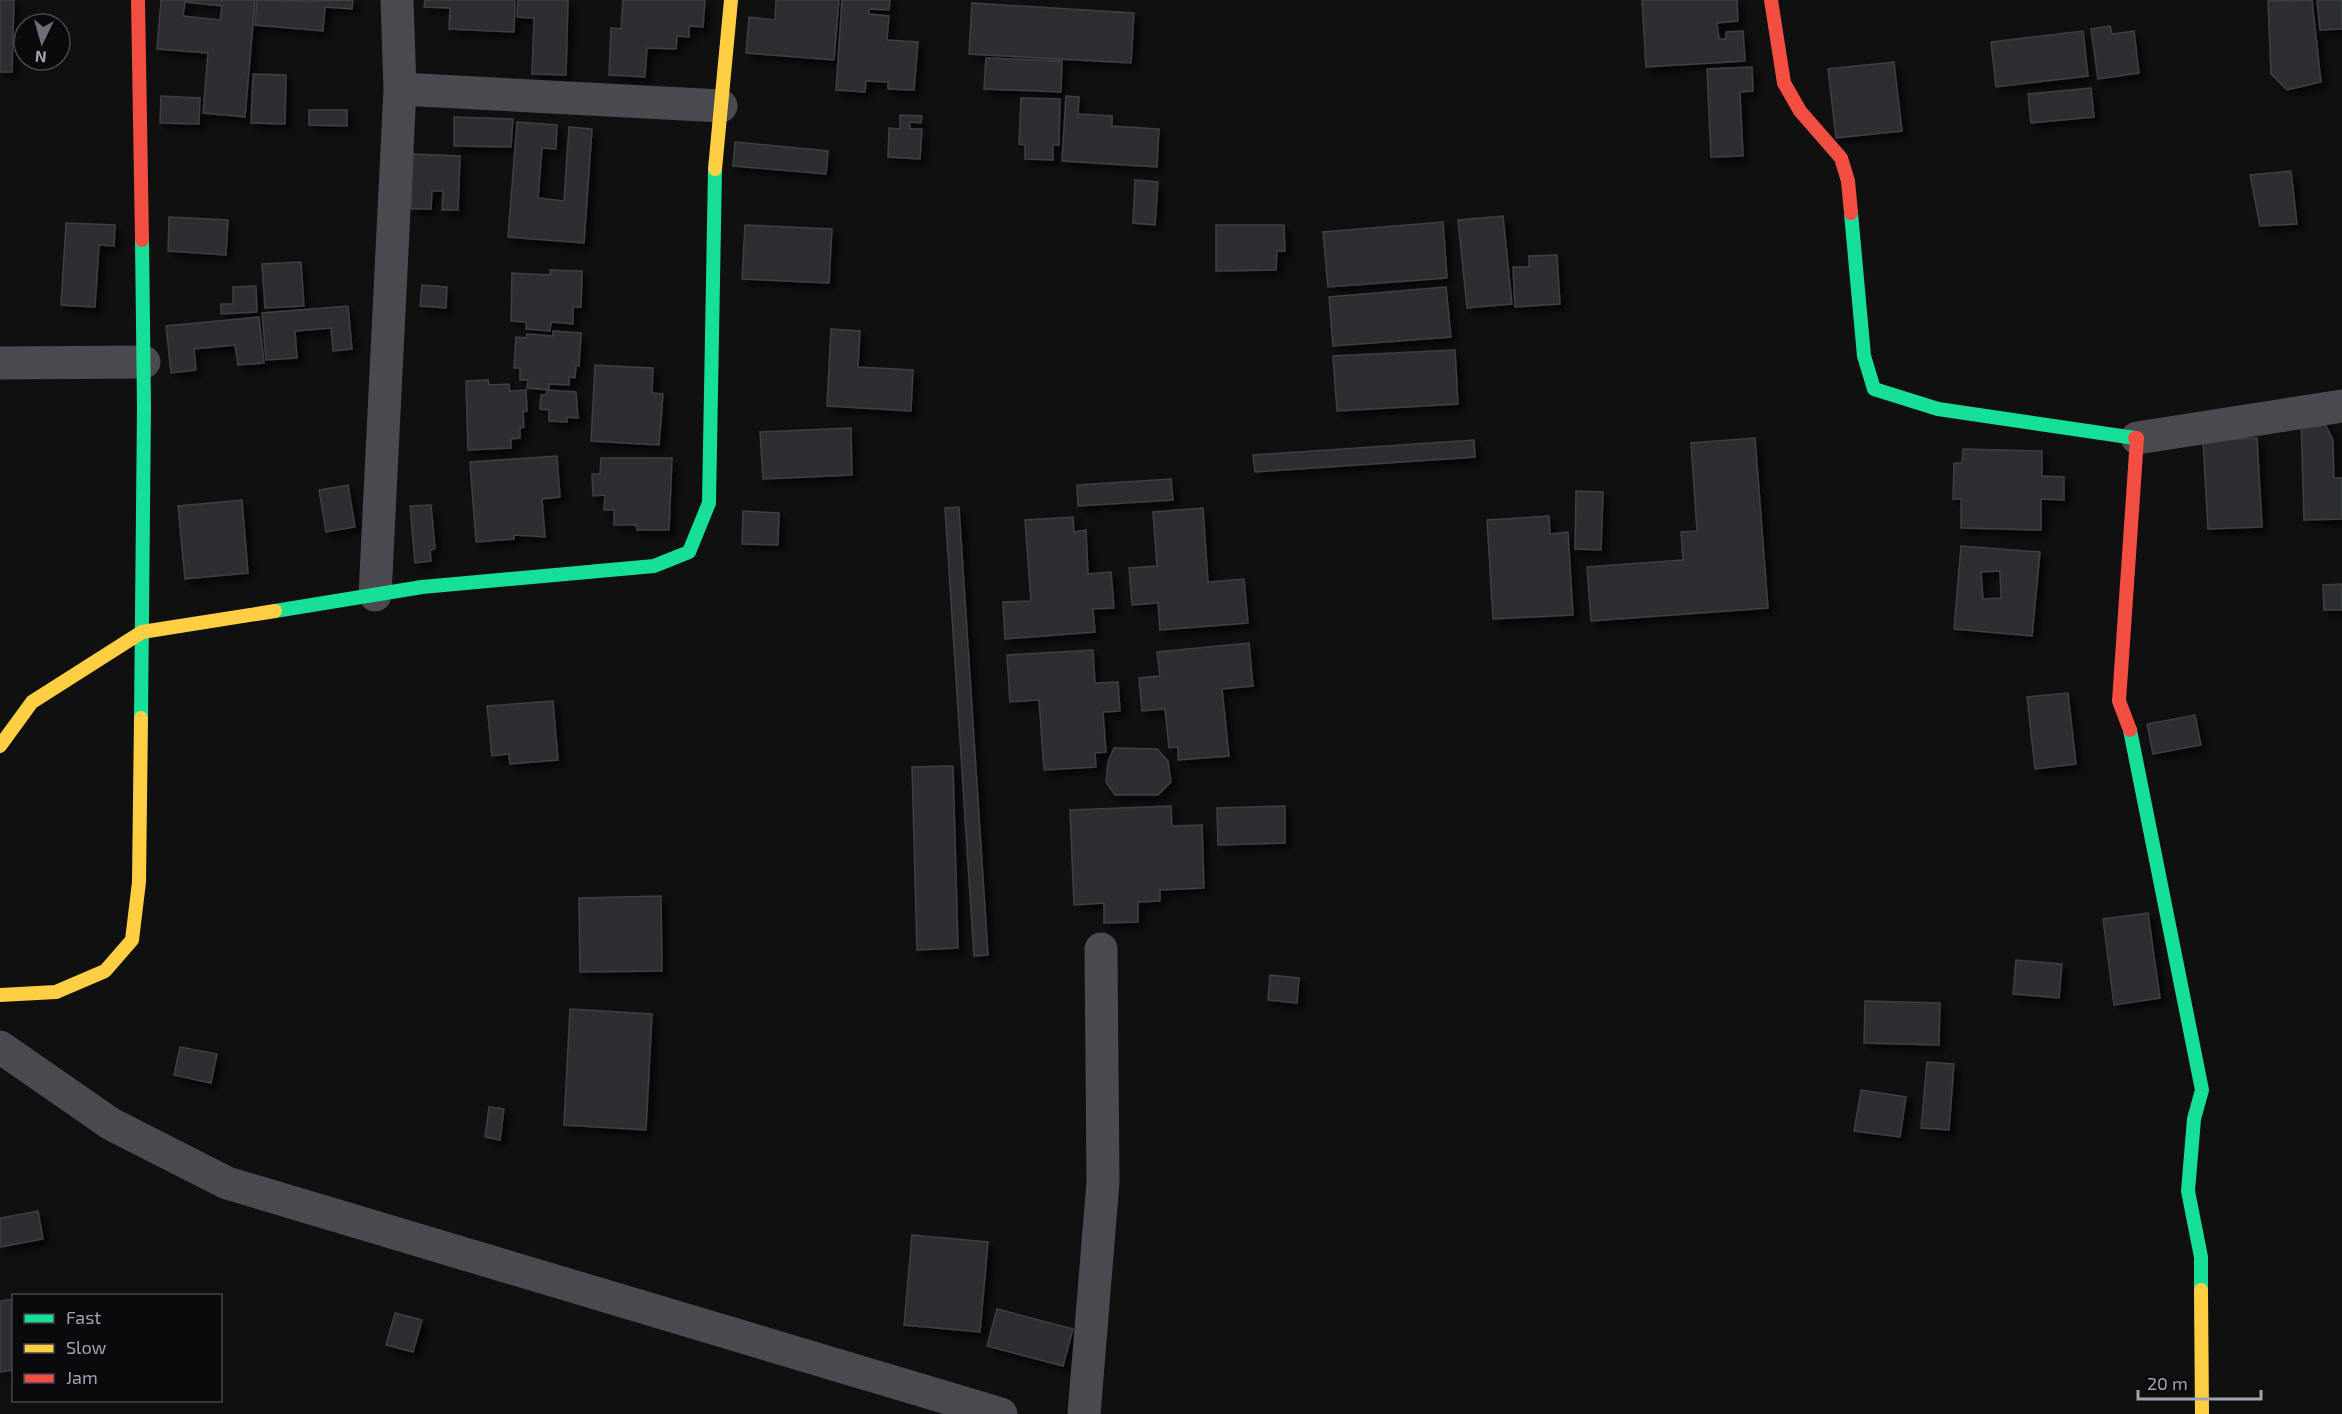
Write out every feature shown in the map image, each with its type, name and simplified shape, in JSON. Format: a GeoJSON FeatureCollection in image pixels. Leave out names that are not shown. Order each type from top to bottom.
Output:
{"type":"FeatureCollection","features":[{"type":"Feature","properties":{"kind":"street"},"geometry":{"type":"LineString","coordinates":[[0,995],[56,993],[105,972],[132,940],[139,882],[144,362],[138,0]]}},
{"type":"Feature","properties":{"kind":"street"},"geometry":{"type":"LineString","coordinates":[[375,595],[399,89],[397,0]]}},
{"type":"Feature","properties":{"kind":"street"},"geometry":{"type":"LineString","coordinates":[[0,746],[32,702],[142,632],[423,587],[654,567],[689,552],[710,503],[714,181],[730,0]]}},
{"type":"Feature","properties":{"kind":"street"},"geometry":{"type":"LineString","coordinates":[[1771,0],[1784,83],[1800,111],[1841,158],[1848,181],[1864,356],[1874,389],[1938,409],[2137,438],[2342,406]]}},
{"type":"Feature","properties":{"kind":"street"},"geometry":{"type":"LineString","coordinates":[[399,89],[721,106]]}},
{"type":"Feature","properties":{"kind":"street"},"geometry":{"type":"LineString","coordinates":[[0,363],[144,362]]}},
{"type":"Feature","properties":{"kind":"street"},"geometry":{"type":"LineString","coordinates":[[2137,438],[2119,702],[2129,725],[2202,1090],[2194,1119],[2188,1191],[2201,1257],[2202,1414]]}},
{"type":"Feature","properties":{"kind":"street"},"geometry":{"type":"LineString","coordinates":[[1084,1414],[1102,1182],[1101,949]]}},
{"type":"Feature","properties":{"kind":"street"},"geometry":{"type":"LineString","coordinates":[[0,1047],[111,1124],[226,1183],[1001,1414]]}},
{"type":"Feature","properties":{"kind":"building"},"geometry":{"type":"Polygon","coordinates":[[[0,0],[14,0],[12,72],[0,72],[0,0]]]}},
{"type":"Feature","properties":{"kind":"building"},"geometry":{"type":"Polygon","coordinates":[[[161,0],[255,0],[245,117],[203,113],[208,53],[157,49],[161,0]],[[185,2],[183,16],[220,20],[222,6],[185,2]]]}},
{"type":"Feature","properties":{"kind":"building"},"geometry":{"type":"Polygon","coordinates":[[[257,0],[353,0],[352,9],[325,7],[323,31],[255,25],[257,0]]]}},
{"type":"Feature","properties":{"kind":"building"},"geometry":{"type":"Polygon","coordinates":[[[425,0],[515,0],[514,32],[449,29],[450,8],[424,7],[425,0]]]}},
{"type":"Feature","properties":{"kind":"building"},"geometry":{"type":"Polygon","coordinates":[[[518,0],[568,0],[566,75],[532,74],[534,18],[517,17],[518,0]]]}},
{"type":"Feature","properties":{"kind":"building"},"geometry":{"type":"Polygon","coordinates":[[[623,0],[705,0],[703,27],[689,26],[689,37],[677,36],[676,49],[647,48],[645,77],[609,75],[611,28],[621,29],[623,0]]]}},
{"type":"Feature","properties":{"kind":"building"},"geometry":{"type":"Polygon","coordinates":[[[776,0],[839,0],[834,60],[746,53],[749,17],[775,20],[776,0]]]}},
{"type":"Feature","properties":{"kind":"building"},"geometry":{"type":"Polygon","coordinates":[[[842,0],[890,0],[889,10],[869,9],[869,14],[889,16],[887,40],[918,42],[914,90],[888,89],[888,82],[866,81],[865,92],[836,90],[842,0]]]}},
{"type":"Feature","properties":{"kind":"building"},"geometry":{"type":"Polygon","coordinates":[[[1642,0],[1737,0],[1738,21],[1717,23],[1719,39],[1726,39],[1726,32],[1743,31],[1745,61],[1646,67],[1642,0]]]}},
{"type":"Feature","properties":{"kind":"building"},"geometry":{"type":"Polygon","coordinates":[[[2312,0],[2321,82],[2287,90],[2271,74],[2268,1],[2312,0]]]}},
{"type":"Feature","properties":{"kind":"building"},"geometry":{"type":"Polygon","coordinates":[[[2317,0],[2342,0],[2342,29],[2320,30],[2317,0]]]}},
{"type":"Feature","properties":{"kind":"building"},"geometry":{"type":"Polygon","coordinates":[[[972,3],[1134,13],[1131,63],[969,54],[972,3]]]}},
{"type":"Feature","properties":{"kind":"building"},"geometry":{"type":"Polygon","coordinates":[[[2110,26],[2112,34],[2134,31],[2139,73],[2098,79],[2091,29],[2110,26]]]}},
{"type":"Feature","properties":{"kind":"building"},"geometry":{"type":"Polygon","coordinates":[[[2083,31],[2088,76],[1996,87],[1991,42],[2083,31]]]}},
{"type":"Feature","properties":{"kind":"building"},"geometry":{"type":"Polygon","coordinates":[[[986,58],[1062,61],[1061,92],[984,89],[986,58]]]}},
{"type":"Feature","properties":{"kind":"building"},"geometry":{"type":"Polygon","coordinates":[[[1894,62],[1902,131],[1836,138],[1828,69],[1894,62]]]}},
{"type":"Feature","properties":{"kind":"building"},"geometry":{"type":"Polygon","coordinates":[[[1752,67],[1753,91],[1740,92],[1743,156],[1711,157],[1707,69],[1752,67]]]}},
{"type":"Feature","properties":{"kind":"building"},"geometry":{"type":"Polygon","coordinates":[[[253,74],[286,75],[285,124],[251,123],[253,74]]]}},
{"type":"Feature","properties":{"kind":"building"},"geometry":{"type":"Polygon","coordinates":[[[2091,88],[2094,117],[2031,123],[2028,94],[2091,88]]]}},
{"type":"Feature","properties":{"kind":"building"},"geometry":{"type":"Polygon","coordinates":[[[161,96],[200,98],[199,124],[160,123],[161,96]]]}},
{"type":"Feature","properties":{"kind":"building"},"geometry":{"type":"Polygon","coordinates":[[[1066,96],[1079,97],[1078,114],[1112,116],[1112,126],[1159,129],[1157,167],[1062,161],[1066,96]]]}},
{"type":"Feature","properties":{"kind":"building"},"geometry":{"type":"Polygon","coordinates":[[[1021,98],[1060,99],[1059,145],[1053,145],[1053,160],[1025,159],[1025,145],[1019,144],[1021,98]]]}},
{"type":"Feature","properties":{"kind":"building"},"geometry":{"type":"Polygon","coordinates":[[[309,110],[347,110],[347,126],[309,125],[309,110]]]}},
{"type":"Feature","properties":{"kind":"building"},"geometry":{"type":"Polygon","coordinates":[[[900,115],[922,116],[921,123],[910,122],[910,129],[922,129],[920,159],[888,157],[889,128],[900,129],[900,115]]]}},
{"type":"Feature","properties":{"kind":"building"},"geometry":{"type":"Polygon","coordinates":[[[454,117],[513,119],[511,147],[454,146],[454,117]]]}},
{"type":"Feature","properties":{"kind":"building"},"geometry":{"type":"Polygon","coordinates":[[[517,122],[557,125],[556,149],[542,148],[538,198],[564,201],[569,127],[592,129],[584,243],[508,237],[517,122]]]}},
{"type":"Feature","properties":{"kind":"building"},"geometry":{"type":"Polygon","coordinates":[[[735,142],[828,151],[826,174],[733,166],[735,142]]]}},
{"type":"Feature","properties":{"kind":"building"},"geometry":{"type":"Polygon","coordinates":[[[413,154],[460,156],[458,210],[442,210],[443,191],[432,191],[431,209],[411,209],[413,154]]]}},
{"type":"Feature","properties":{"kind":"building"},"geometry":{"type":"Polygon","coordinates":[[[2291,171],[2297,224],[2260,226],[2250,175],[2291,171]]]}},
{"type":"Feature","properties":{"kind":"building"},"geometry":{"type":"Polygon","coordinates":[[[1135,180],[1158,182],[1155,225],[1133,223],[1135,180]]]}},
{"type":"Feature","properties":{"kind":"building"},"geometry":{"type":"Polygon","coordinates":[[[1503,216],[1512,304],[1467,308],[1458,220],[1503,216]]]}},
{"type":"Feature","properties":{"kind":"building"},"geometry":{"type":"Polygon","coordinates":[[[169,217],[228,220],[226,255],[168,251],[169,217]]]}},
{"type":"Feature","properties":{"kind":"building"},"geometry":{"type":"Polygon","coordinates":[[[1443,222],[1447,278],[1328,287],[1323,232],[1443,222]]]}},
{"type":"Feature","properties":{"kind":"building"},"geometry":{"type":"Polygon","coordinates":[[[66,223],[115,225],[114,246],[99,245],[95,307],[61,305],[66,223]]]}},
{"type":"Feature","properties":{"kind":"building"},"geometry":{"type":"Polygon","coordinates":[[[745,225],[832,229],[829,283],[742,279],[745,225]]]}},
{"type":"Feature","properties":{"kind":"building"},"geometry":{"type":"Polygon","coordinates":[[[1216,225],[1284,225],[1285,251],[1277,251],[1276,270],[1216,271],[1216,225]]]}},
{"type":"Feature","properties":{"kind":"building"},"geometry":{"type":"Polygon","coordinates":[[[1557,255],[1560,304],[1515,307],[1513,267],[1529,267],[1529,256],[1557,255]]]}},
{"type":"Feature","properties":{"kind":"building"},"geometry":{"type":"Polygon","coordinates":[[[301,262],[304,306],[265,308],[262,264],[301,262]]]}},
{"type":"Feature","properties":{"kind":"building"},"geometry":{"type":"Polygon","coordinates":[[[550,270],[582,271],[581,307],[573,307],[573,324],[551,322],[550,331],[526,329],[526,322],[511,321],[512,273],[550,275],[550,270]]]}},
{"type":"Feature","properties":{"kind":"building"},"geometry":{"type":"Polygon","coordinates":[[[422,285],[447,287],[446,308],[420,306],[422,285]]]}},
{"type":"Feature","properties":{"kind":"building"},"geometry":{"type":"Polygon","coordinates":[[[256,286],[257,312],[221,314],[221,304],[233,304],[233,287],[256,286]]]}},
{"type":"Feature","properties":{"kind":"building"},"geometry":{"type":"Polygon","coordinates":[[[1446,287],[1451,337],[1333,346],[1329,297],[1446,287]]]}},
{"type":"Feature","properties":{"kind":"building"},"geometry":{"type":"Polygon","coordinates":[[[348,306],[352,349],[333,351],[331,328],[295,331],[297,358],[266,360],[262,313],[348,306]]]}},
{"type":"Feature","properties":{"kind":"building"},"geometry":{"type":"Polygon","coordinates":[[[259,317],[264,363],[238,365],[235,345],[194,349],[196,370],[171,373],[166,326],[259,317]]]}},
{"type":"Feature","properties":{"kind":"building"},"geometry":{"type":"Polygon","coordinates":[[[831,329],[860,331],[858,367],[913,370],[911,411],[827,406],[831,329]]]}},
{"type":"Feature","properties":{"kind":"building"},"geometry":{"type":"Polygon","coordinates":[[[553,331],[581,333],[579,366],[576,366],[575,378],[569,377],[569,385],[549,384],[549,390],[527,388],[528,380],[520,380],[520,368],[514,368],[516,337],[526,338],[527,334],[553,336],[553,331]]]}},
{"type":"Feature","properties":{"kind":"building"},"geometry":{"type":"Polygon","coordinates":[[[1455,350],[1458,404],[1337,411],[1333,356],[1455,350]]]}},
{"type":"Feature","properties":{"kind":"building"},"geometry":{"type":"Polygon","coordinates":[[[595,365],[653,368],[652,393],[663,394],[659,445],[591,441],[595,365]]]}},
{"type":"Feature","properties":{"kind":"building"},"geometry":{"type":"Polygon","coordinates":[[[488,380],[489,385],[509,384],[510,391],[526,390],[527,411],[523,412],[524,427],[520,428],[520,438],[511,439],[511,448],[468,450],[466,381],[488,380]]]}},
{"type":"Feature","properties":{"kind":"building"},"geometry":{"type":"Polygon","coordinates":[[[547,390],[576,392],[578,418],[567,417],[567,422],[549,421],[549,410],[540,409],[541,395],[546,395],[547,390]]]}},
{"type":"Feature","properties":{"kind":"building"},"geometry":{"type":"Polygon","coordinates":[[[2321,416],[2333,440],[2334,478],[2342,478],[2342,519],[2304,520],[2301,417],[2321,416]]]}},
{"type":"Feature","properties":{"kind":"building"},"geometry":{"type":"Polygon","coordinates":[[[851,428],[852,475],[763,479],[760,432],[851,428]]]}},
{"type":"Feature","properties":{"kind":"building"},"geometry":{"type":"Polygon","coordinates":[[[1755,438],[1768,608],[1591,621],[1587,567],[1683,560],[1681,532],[1697,531],[1691,443],[1755,438]]]}},
{"type":"Feature","properties":{"kind":"building"},"geometry":{"type":"Polygon","coordinates":[[[2257,438],[2262,527],[2208,529],[2203,441],[2257,438]]]}},
{"type":"Feature","properties":{"kind":"building"},"geometry":{"type":"Polygon","coordinates":[[[1474,440],[1475,457],[1255,472],[1253,455],[1474,440]]]}},
{"type":"Feature","properties":{"kind":"building"},"geometry":{"type":"Polygon","coordinates":[[[1963,449],[2042,451],[2042,476],[2064,477],[2064,500],[2041,499],[2041,530],[1961,528],[1961,499],[1953,499],[1954,463],[1962,463],[1963,449]]]}},
{"type":"Feature","properties":{"kind":"building"},"geometry":{"type":"Polygon","coordinates":[[[557,456],[560,497],[542,499],[545,537],[514,535],[514,539],[476,542],[470,462],[557,456]]]}},
{"type":"Feature","properties":{"kind":"building"},"geometry":{"type":"Polygon","coordinates":[[[601,458],[672,458],[669,530],[637,530],[636,525],[614,525],[614,510],[604,510],[605,495],[593,496],[592,474],[600,474],[601,458]]]}},
{"type":"Feature","properties":{"kind":"building"},"geometry":{"type":"Polygon","coordinates":[[[1171,479],[1173,500],[1078,506],[1077,485],[1171,479]]]}},
{"type":"Feature","properties":{"kind":"building"},"geometry":{"type":"Polygon","coordinates":[[[348,485],[355,527],[326,532],[319,490],[348,485]]]}},
{"type":"Feature","properties":{"kind":"building"},"geometry":{"type":"Polygon","coordinates":[[[1576,491],[1603,492],[1601,550],[1575,549],[1576,491]]]}},
{"type":"Feature","properties":{"kind":"building"},"geometry":{"type":"Polygon","coordinates":[[[242,500],[248,573],[185,579],[178,506],[242,500]]]}},
{"type":"Feature","properties":{"kind":"building"},"geometry":{"type":"Polygon","coordinates":[[[431,505],[435,549],[430,550],[431,561],[415,563],[410,506],[431,505]]]}},
{"type":"Feature","properties":{"kind":"building"},"geometry":{"type":"Polygon","coordinates":[[[959,507],[988,955],[974,956],[945,508],[959,507]]]}},
{"type":"Feature","properties":{"kind":"building"},"geometry":{"type":"Polygon","coordinates":[[[1203,508],[1208,582],[1244,579],[1248,623],[1160,630],[1158,603],[1132,605],[1129,568],[1157,566],[1153,512],[1203,508]]]}},
{"type":"Feature","properties":{"kind":"building"},"geometry":{"type":"Polygon","coordinates":[[[743,511],[779,513],[778,545],[742,544],[743,511]]]}},
{"type":"Feature","properties":{"kind":"building"},"geometry":{"type":"Polygon","coordinates":[[[1549,516],[1550,534],[1568,532],[1573,615],[1493,619],[1487,520],[1549,516]]]}},
{"type":"Feature","properties":{"kind":"building"},"geometry":{"type":"Polygon","coordinates":[[[1073,517],[1074,532],[1086,530],[1088,574],[1111,572],[1114,608],[1093,609],[1095,632],[1005,639],[1003,602],[1031,601],[1025,520],[1073,517]]]}},
{"type":"Feature","properties":{"kind":"building"},"geometry":{"type":"Polygon","coordinates":[[[1961,546],[2040,552],[2032,636],[1954,629],[1961,546]],[[2000,571],[1981,572],[1983,599],[2001,598],[2000,571]]]}},
{"type":"Feature","properties":{"kind":"building"},"geometry":{"type":"Polygon","coordinates":[[[2342,584],[2342,610],[2324,610],[2323,585],[2342,584]]]}},
{"type":"Feature","properties":{"kind":"building"},"geometry":{"type":"Polygon","coordinates":[[[1249,643],[1253,686],[1222,689],[1229,756],[1178,760],[1178,747],[1169,748],[1165,709],[1142,711],[1139,678],[1160,676],[1157,652],[1249,643]]]}},
{"type":"Feature","properties":{"kind":"building"},"geometry":{"type":"Polygon","coordinates":[[[1093,650],[1095,683],[1118,682],[1120,711],[1103,712],[1106,752],[1095,753],[1096,767],[1044,770],[1039,700],[1010,702],[1007,655],[1093,650]]]}},
{"type":"Feature","properties":{"kind":"building"},"geometry":{"type":"Polygon","coordinates":[[[2068,693],[2076,764],[2035,769],[2027,697],[2068,693]]]}},
{"type":"Feature","properties":{"kind":"building"},"geometry":{"type":"Polygon","coordinates":[[[553,701],[558,760],[510,764],[509,754],[492,756],[487,706],[553,701]]]}},
{"type":"Feature","properties":{"kind":"building"},"geometry":{"type":"Polygon","coordinates":[[[2195,715],[2201,745],[2153,754],[2147,724],[2195,715]]]}},
{"type":"Feature","properties":{"kind":"building"},"geometry":{"type":"Polygon","coordinates":[[[1114,748],[1157,749],[1168,761],[1171,782],[1158,795],[1115,795],[1106,782],[1108,762],[1114,748]]]}},
{"type":"Feature","properties":{"kind":"building"},"geometry":{"type":"Polygon","coordinates":[[[953,766],[958,948],[917,950],[912,767],[953,766]]]}},
{"type":"Feature","properties":{"kind":"building"},"geometry":{"type":"Polygon","coordinates":[[[1171,806],[1172,826],[1202,825],[1204,888],[1160,890],[1160,901],[1138,902],[1138,922],[1104,923],[1104,903],[1074,905],[1070,810],[1171,806]]]}},
{"type":"Feature","properties":{"kind":"building"},"geometry":{"type":"Polygon","coordinates":[[[1285,806],[1285,843],[1218,845],[1217,808],[1285,806]]]}},
{"type":"Feature","properties":{"kind":"building"},"geometry":{"type":"Polygon","coordinates":[[[661,896],[662,971],[580,972],[579,898],[661,896]]]}},
{"type":"Feature","properties":{"kind":"building"},"geometry":{"type":"Polygon","coordinates":[[[2148,913],[2160,998],[2114,1005],[2103,919],[2148,913]]]}},
{"type":"Feature","properties":{"kind":"building"},"geometry":{"type":"Polygon","coordinates":[[[2016,960],[2062,964],[2059,998],[2013,994],[2016,960]]]}},
{"type":"Feature","properties":{"kind":"building"},"geometry":{"type":"Polygon","coordinates":[[[1270,975],[1299,978],[1297,1003],[1268,1000],[1270,975]]]}},
{"type":"Feature","properties":{"kind":"building"},"geometry":{"type":"Polygon","coordinates":[[[1865,1001],[1940,1003],[1939,1045],[1864,1043],[1865,1001]]]}},
{"type":"Feature","properties":{"kind":"building"},"geometry":{"type":"Polygon","coordinates":[[[570,1009],[652,1014],[646,1130],[564,1125],[570,1009]]]}},
{"type":"Feature","properties":{"kind":"building"},"geometry":{"type":"Polygon","coordinates":[[[180,1047],[217,1054],[211,1083],[174,1075],[180,1047]]]}},
{"type":"Feature","properties":{"kind":"building"},"geometry":{"type":"Polygon","coordinates":[[[1927,1062],[1954,1064],[1949,1130],[1921,1128],[1927,1062]]]}},
{"type":"Feature","properties":{"kind":"building"},"geometry":{"type":"Polygon","coordinates":[[[1861,1090],[1906,1097],[1900,1137],[1854,1131],[1861,1090]]]}},
{"type":"Feature","properties":{"kind":"building"},"geometry":{"type":"Polygon","coordinates":[[[489,1107],[504,1109],[500,1140],[485,1137],[489,1107]]]}},
{"type":"Feature","properties":{"kind":"building"},"geometry":{"type":"Polygon","coordinates":[[[38,1211],[43,1239],[0,1247],[0,1218],[38,1211]]]}},
{"type":"Feature","properties":{"kind":"building"},"geometry":{"type":"Polygon","coordinates":[[[912,1235],[988,1242],[980,1332],[904,1325],[912,1235]]]}},
{"type":"Feature","properties":{"kind":"building"},"geometry":{"type":"Polygon","coordinates":[[[12,1299],[12,1370],[0,1372],[0,1301],[12,1299]]]}},
{"type":"Feature","properties":{"kind":"building"},"geometry":{"type":"Polygon","coordinates":[[[997,1309],[1073,1329],[1063,1366],[987,1346],[997,1309]]]}},
{"type":"Feature","properties":{"kind":"building"},"geometry":{"type":"Polygon","coordinates":[[[395,1313],[422,1320],[413,1352],[386,1345],[395,1313]]]}},
{"type":"Feature","properties":{"kind":"traffic: fast"},"geometry":{"type":"LineString","coordinates":[[275,611],[422,587],[654,566],[689,552],[709,503],[715,169]]}},
{"type":"Feature","properties":{"kind":"traffic: fast"},"geometry":{"type":"LineString","coordinates":[[1851,213],[1864,356],[1874,389],[1938,409],[2135,438]]}},
{"type":"Feature","properties":{"kind":"traffic: fast"},"geometry":{"type":"LineString","coordinates":[[141,718],[144,407],[142,240]]}},
{"type":"Feature","properties":{"kind":"traffic: fast"},"geometry":{"type":"LineString","coordinates":[[2130,730],[2202,1090],[2194,1119],[2188,1191],[2201,1257],[2201,1290]]}},
{"type":"Feature","properties":{"kind":"traffic: slow"},"geometry":{"type":"LineString","coordinates":[[715,169],[731,0]]}},
{"type":"Feature","properties":{"kind":"traffic: slow"},"geometry":{"type":"LineString","coordinates":[[0,746],[32,702],[142,632],[275,611]]}},
{"type":"Feature","properties":{"kind":"traffic: slow"},"geometry":{"type":"LineString","coordinates":[[0,995],[56,992],[105,971],[132,940],[139,882],[141,718]]}},
{"type":"Feature","properties":{"kind":"traffic: slow"},"geometry":{"type":"LineString","coordinates":[[2201,1290],[2202,1414]]}},
{"type":"Feature","properties":{"kind":"traffic: jam"},"geometry":{"type":"LineString","coordinates":[[138,0],[142,240]]}},
{"type":"Feature","properties":{"kind":"traffic: jam"},"geometry":{"type":"LineString","coordinates":[[1771,0],[1784,83],[1800,111],[1841,158],[1848,181],[1851,213]]}},
{"type":"Feature","properties":{"kind":"traffic: jam"},"geometry":{"type":"LineString","coordinates":[[2130,730],[2119,701],[2137,438],[2135,438]]}}]}
